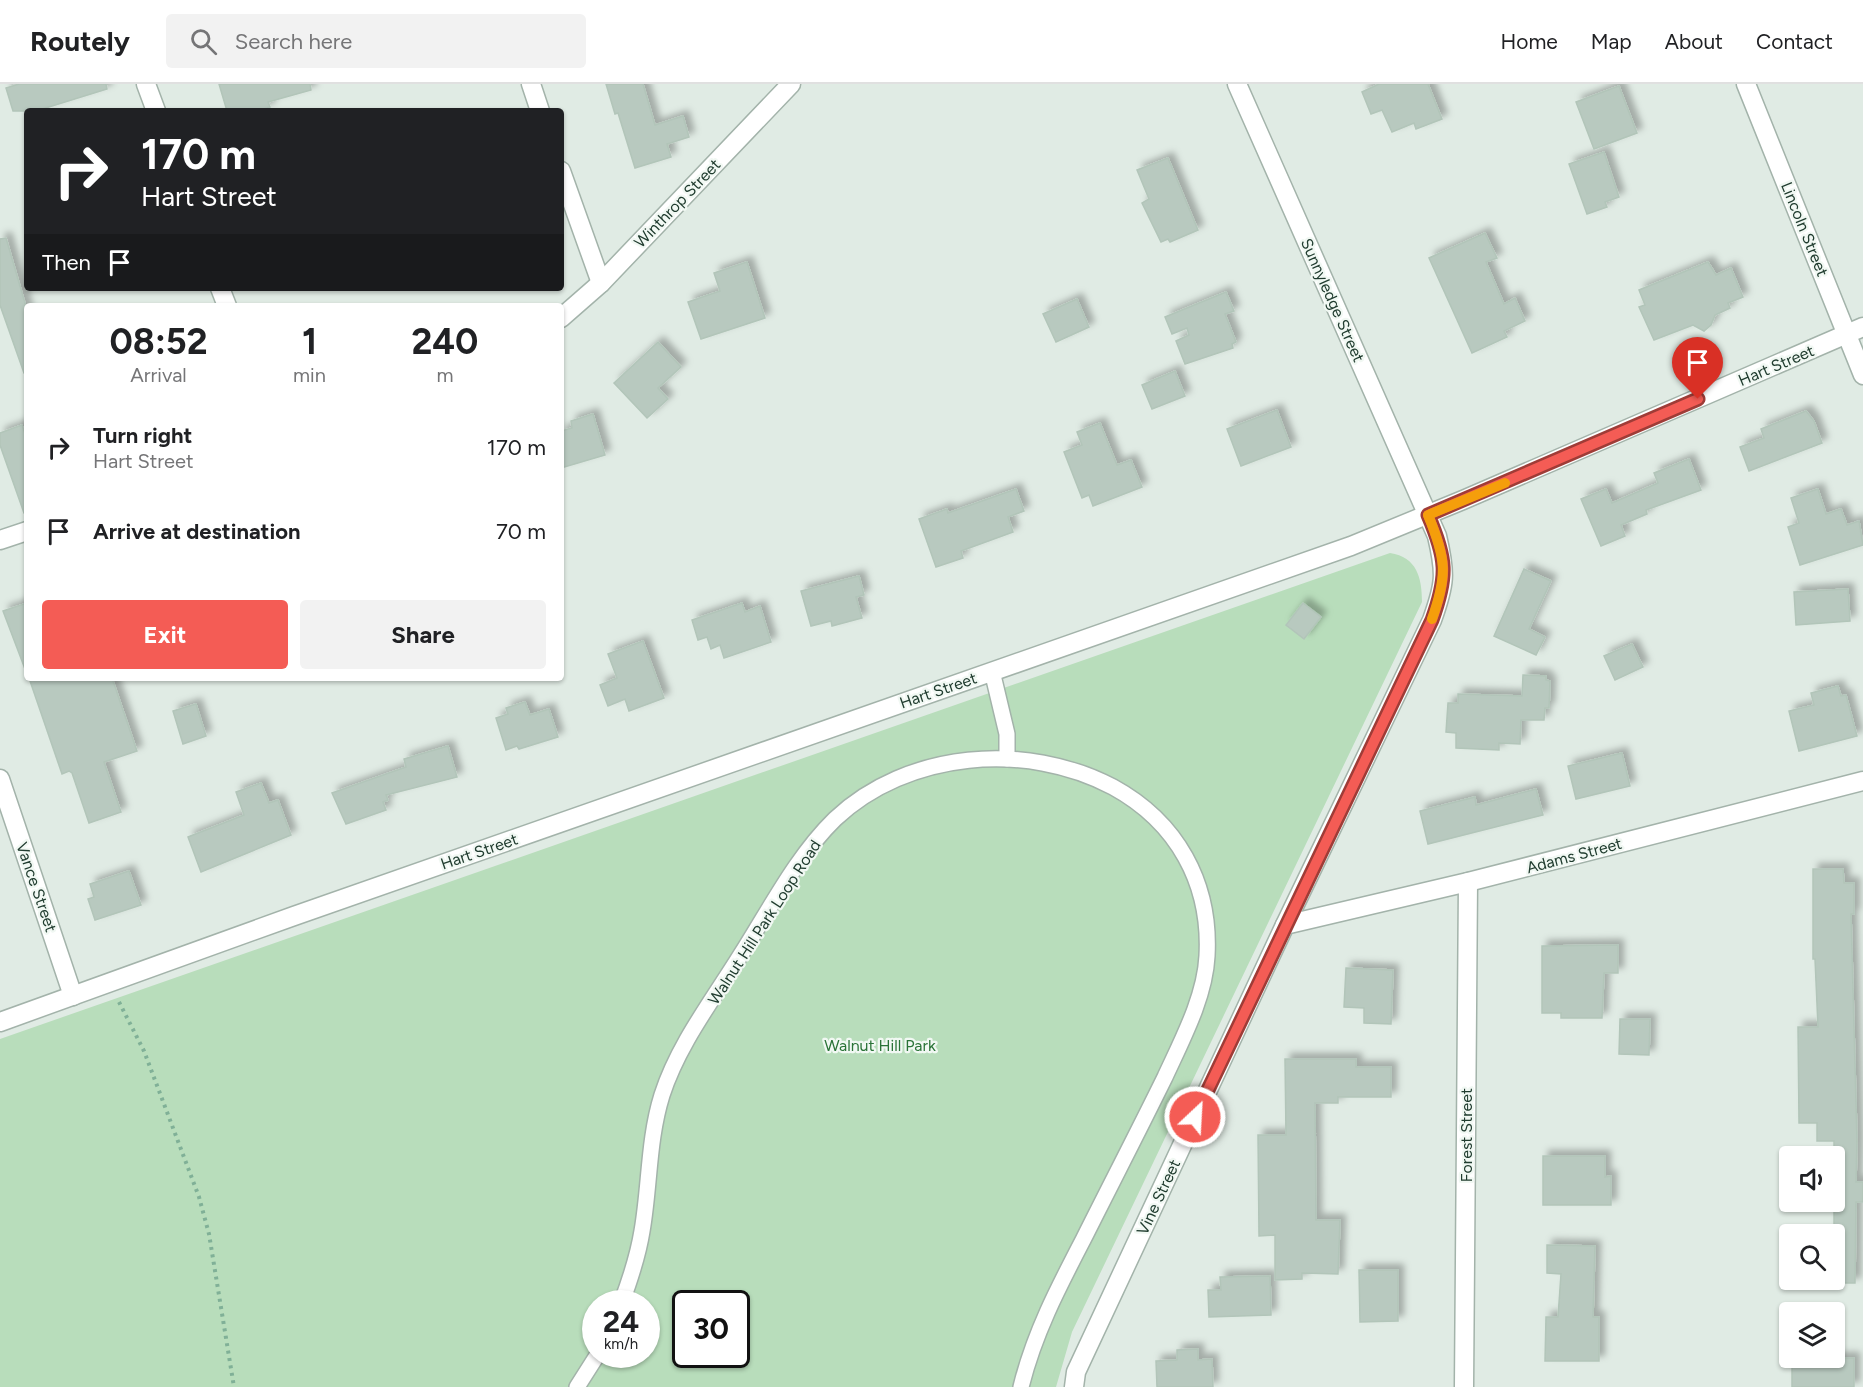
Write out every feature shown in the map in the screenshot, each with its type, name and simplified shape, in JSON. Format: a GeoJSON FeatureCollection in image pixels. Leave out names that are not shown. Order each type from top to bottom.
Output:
{"type":"FeatureCollection","features":[{"type":"Feature","properties":{"kind":"street"},"geometry":{"type":"LineString","coordinates":[[146,84],[155,108]]}},
{"type":"Feature","properties":{"kind":"street"},"geometry":{"type":"LineString","coordinates":[[531,84],[539,108]]}},
{"type":"Feature","properties":{"kind":"street","name":"Winthrop Street"},"geometry":{"type":"LineString","coordinates":[[564,315],[600,283],[791,84]]}},
{"type":"Feature","properties":{"kind":"street","name":"Sunnyledge Street"},"geometry":{"type":"LineString","coordinates":[[1237,84],[1428,515]]}},
{"type":"Feature","properties":{"kind":"street","name":"Lincoln Street"},"geometry":{"type":"LineString","coordinates":[[1746,84],[1855,331],[1863,375]]}},
{"type":"Feature","properties":{"kind":"street"},"geometry":{"type":"LineString","coordinates":[[564,180],[600,283]]}},
{"type":"Feature","properties":{"kind":"street","name":"Hart Street"},"geometry":{"type":"LineString","coordinates":[[0,1022],[1337,551],[1428,515],[1855,331]]}},
{"type":"Feature","properties":{"kind":"street","name":"Vine Street"},"geometry":{"type":"LineString","coordinates":[[1074,1387],[1076,1372],[1285,925],[1432,620],[1444,587],[1444,563],[1428,515]]}},
{"type":"Feature","properties":{"kind":"street"},"geometry":{"type":"LineString","coordinates":[[0,540],[24,532]]}},
{"type":"Feature","properties":{"kind":"street","name":"Vance Street"},"geometry":{"type":"LineString","coordinates":[[0,779],[73,996]]}},
{"type":"Feature","properties":{"kind":"street","name":"Adams Street"},"geometry":{"type":"LineString","coordinates":[[1285,925],[1468,882],[1863,781]]}},
{"type":"Feature","properties":{"kind":"street","name":"Forest Street"},"geometry":{"type":"LineString","coordinates":[[1464,1387],[1468,882]]}},
{"type":"Feature","properties":{"kind":"lane"},"geometry":{"type":"LineString","coordinates":[[992,672],[1007,734],[1006,759]]}},
{"type":"Feature","properties":{"kind":"lane","name":"Walnut Hill Park Loop Road"},"geometry":{"type":"LineString","coordinates":[[625,1290],[641,1240],[649,1151],[666,1085],[692,1034],[811,848],[849,808],[894,781],[948,763],[973,759],[1006,759],[1059,768],[1097,780],[1131,799],[1156,818],[1181,847],[1194,872],[1203,903],[1208,940],[1203,982],[1189,1022],[1155,1097],[1044,1316],[1021,1387]]}},
{"type":"Feature","properties":{"kind":"lane"},"geometry":{"type":"LineString","coordinates":[[578,1387],[590,1368]]}},
{"type":"Feature","properties":{"kind":"path"},"geometry":{"type":"LineString","coordinates":[[112,982],[119,1004],[144,1051],[199,1197],[209,1234],[234,1387]]}},
{"type":"Feature","properties":{"kind":"green space","name":"Walnut Hill Park"},"geometry":{"type":"Polygon","coordinates":[[[1390,553],[1406,559],[1416,570],[1421,585],[1422,602],[1072,1332],[1056,1387],[0,1387],[0,1039],[1390,553]]]}},
{"type":"Feature","properties":{"kind":"building"},"geometry":{"type":"Polygon","coordinates":[[[19,84],[106,84],[107,89],[46,108],[24,108],[24,111],[13,111],[6,88],[19,84]]]}},
{"type":"Feature","properties":{"kind":"building"},"geometry":{"type":"Polygon","coordinates":[[[219,84],[310,84],[311,90],[268,102],[270,107],[267,108],[226,108],[219,84]]]}},
{"type":"Feature","properties":{"kind":"building"},"geometry":{"type":"Polygon","coordinates":[[[606,84],[643,84],[655,125],[683,116],[689,137],[667,144],[671,157],[635,168],[618,113],[615,114],[606,84]]]}},
{"type":"Feature","properties":{"kind":"building"},"geometry":{"type":"Polygon","coordinates":[[[1379,84],[1428,84],[1442,119],[1416,129],[1414,123],[1392,132],[1382,110],[1371,114],[1362,92],[1379,84]]]}},
{"type":"Feature","properties":{"kind":"building"},"geometry":{"type":"Polygon","coordinates":[[[1619,86],[1637,133],[1594,149],[1576,102],[1619,86]]]}},
{"type":"Feature","properties":{"kind":"building"},"geometry":{"type":"Polygon","coordinates":[[[1604,152],[1619,197],[1605,202],[1607,207],[1587,214],[1569,164],[1604,152]]]}},
{"type":"Feature","properties":{"kind":"building"},"geometry":{"type":"Polygon","coordinates":[[[1168,158],[1198,230],[1170,242],[1168,239],[1161,242],[1142,203],[1149,199],[1137,170],[1168,158]]]}},
{"type":"Feature","properties":{"kind":"building"},"geometry":{"type":"Polygon","coordinates":[[[1485,233],[1497,258],[1486,262],[1504,304],[1515,298],[1525,321],[1504,331],[1507,337],[1472,353],[1429,258],[1485,233]]]}},
{"type":"Feature","properties":{"kind":"building"},"geometry":{"type":"Polygon","coordinates":[[[6,238],[25,303],[24,373],[0,305],[0,239],[6,238]]]}},
{"type":"Feature","properties":{"kind":"building"},"geometry":{"type":"Polygon","coordinates":[[[747,262],[765,318],[701,339],[688,302],[720,291],[714,273],[747,262]]]}},
{"type":"Feature","properties":{"kind":"building"},"geometry":{"type":"Polygon","coordinates":[[[1708,262],[1716,275],[1731,268],[1743,297],[1728,303],[1730,308],[1715,315],[1711,325],[1704,331],[1693,325],[1654,340],[1639,307],[1645,305],[1639,290],[1708,262]]]}},
{"type":"Feature","properties":{"kind":"building"},"geometry":{"type":"Polygon","coordinates":[[[1226,292],[1234,311],[1225,314],[1236,342],[1232,344],[1233,348],[1185,364],[1176,341],[1189,335],[1187,328],[1172,334],[1165,317],[1226,292]]]}},
{"type":"Feature","properties":{"kind":"building"},"geometry":{"type":"Polygon","coordinates":[[[1077,299],[1089,327],[1056,342],[1043,314],[1077,299]]]}},
{"type":"Feature","properties":{"kind":"building"},"geometry":{"type":"Polygon","coordinates":[[[658,342],[681,367],[658,388],[668,399],[647,418],[614,383],[658,342]]]}},
{"type":"Feature","properties":{"kind":"building"},"geometry":{"type":"Polygon","coordinates":[[[1175,371],[1185,396],[1152,409],[1142,385],[1175,371]]]}},
{"type":"Feature","properties":{"kind":"building"},"geometry":{"type":"Polygon","coordinates":[[[1277,410],[1291,447],[1241,466],[1227,429],[1277,410]]]}},
{"type":"Feature","properties":{"kind":"building"},"geometry":{"type":"Polygon","coordinates":[[[1806,411],[1814,421],[1822,443],[1749,471],[1740,447],[1764,438],[1761,429],[1806,411]]]}},
{"type":"Feature","properties":{"kind":"building"},"geometry":{"type":"Polygon","coordinates":[[[593,414],[605,455],[564,467],[564,430],[572,428],[571,421],[593,414]]]}},
{"type":"Feature","properties":{"kind":"building"},"geometry":{"type":"Polygon","coordinates":[[[1100,423],[1117,465],[1131,460],[1142,487],[1093,506],[1089,495],[1082,498],[1064,452],[1082,445],[1077,432],[1100,423]]]}},
{"type":"Feature","properties":{"kind":"building"},"geometry":{"type":"Polygon","coordinates":[[[22,425],[24,431],[24,513],[0,445],[0,433],[22,425]]]}},
{"type":"Feature","properties":{"kind":"building"},"geometry":{"type":"Polygon","coordinates":[[[1689,459],[1701,490],[1646,510],[1647,514],[1621,525],[1625,536],[1601,546],[1581,499],[1606,489],[1612,503],[1658,483],[1654,473],[1689,459]]]}},
{"type":"Feature","properties":{"kind":"building"},"geometry":{"type":"Polygon","coordinates":[[[1016,489],[1024,511],[1008,517],[1013,532],[961,551],[963,558],[936,567],[919,519],[947,509],[948,513],[1016,489]]]}},
{"type":"Feature","properties":{"kind":"building"},"geometry":{"type":"Polygon","coordinates":[[[1818,489],[1826,514],[1841,509],[1847,525],[1859,521],[1863,545],[1800,565],[1788,527],[1799,523],[1791,498],[1818,489]]]}},
{"type":"Feature","properties":{"kind":"building"},"geometry":{"type":"Polygon","coordinates":[[[1524,569],[1551,581],[1529,629],[1545,637],[1536,655],[1494,636],[1524,569]]]}},
{"type":"Feature","properties":{"kind":"building"},"geometry":{"type":"Polygon","coordinates":[[[859,576],[864,595],[856,597],[862,618],[832,626],[831,621],[811,626],[801,591],[859,576]]]}},
{"type":"Feature","properties":{"kind":"building"},"geometry":{"type":"Polygon","coordinates":[[[1848,589],[1850,621],[1796,625],[1794,592],[1848,589]]]}},
{"type":"Feature","properties":{"kind":"building"},"geometry":{"type":"Polygon","coordinates":[[[742,603],[745,612],[760,606],[771,642],[724,658],[720,645],[711,649],[707,637],[698,640],[692,620],[742,603]]]}},
{"type":"Feature","properties":{"kind":"building"},"geometry":{"type":"Polygon","coordinates":[[[1303,603],[1321,617],[1304,639],[1286,625],[1303,603]]]}},
{"type":"Feature","properties":{"kind":"building"},"geometry":{"type":"Polygon","coordinates":[[[24,604],[24,666],[3,611],[24,604]]]}},
{"type":"Feature","properties":{"kind":"building"},"geometry":{"type":"Polygon","coordinates":[[[643,641],[664,698],[629,711],[625,699],[608,706],[600,685],[617,678],[608,654],[643,641]]]}},
{"type":"Feature","properties":{"kind":"building"},"geometry":{"type":"Polygon","coordinates":[[[1632,644],[1643,667],[1615,680],[1604,656],[1632,644]]]}},
{"type":"Feature","properties":{"kind":"building"},"geometry":{"type":"Polygon","coordinates":[[[1523,675],[1546,676],[1546,680],[1550,681],[1549,708],[1545,708],[1544,720],[1521,720],[1520,744],[1499,743],[1499,750],[1456,748],[1456,733],[1446,732],[1448,703],[1458,703],[1458,694],[1522,696],[1523,675]]]}},
{"type":"Feature","properties":{"kind":"building"},"geometry":{"type":"Polygon","coordinates":[[[30,681],[113,681],[137,751],[104,762],[121,812],[89,823],[72,773],[69,771],[62,774],[30,681]]]}},
{"type":"Feature","properties":{"kind":"building"},"geometry":{"type":"Polygon","coordinates":[[[1838,686],[1841,696],[1846,695],[1857,736],[1799,751],[1789,711],[1814,705],[1811,693],[1838,686]]]}},
{"type":"Feature","properties":{"kind":"building"},"geometry":{"type":"Polygon","coordinates":[[[525,702],[530,715],[549,709],[558,737],[519,749],[517,746],[506,750],[496,718],[508,714],[506,708],[525,702]]]}},
{"type":"Feature","properties":{"kind":"building"},"geometry":{"type":"Polygon","coordinates":[[[196,704],[206,736],[183,744],[173,711],[196,704]]]}},
{"type":"Feature","properties":{"kind":"building"},"geometry":{"type":"Polygon","coordinates":[[[448,746],[457,777],[386,795],[388,800],[383,802],[386,810],[346,824],[332,793],[406,767],[404,759],[448,746]]]}},
{"type":"Feature","properties":{"kind":"building"},"geometry":{"type":"Polygon","coordinates":[[[1622,753],[1630,786],[1576,799],[1568,766],[1622,753]]]}},
{"type":"Feature","properties":{"kind":"building"},"geometry":{"type":"Polygon","coordinates":[[[261,783],[269,803],[278,800],[291,835],[201,872],[188,837],[244,815],[236,792],[261,783]]]}},
{"type":"Feature","properties":{"kind":"building"},"geometry":{"type":"Polygon","coordinates":[[[1536,789],[1543,815],[1428,844],[1420,811],[1475,797],[1476,805],[1536,789]]]}},
{"type":"Feature","properties":{"kind":"building"},"geometry":{"type":"Polygon","coordinates":[[[1813,869],[1843,869],[1844,883],[1854,883],[1854,914],[1851,914],[1856,1182],[1863,1182],[1863,1202],[1856,1202],[1855,1283],[1845,1283],[1845,1224],[1834,1224],[1834,1212],[1845,1212],[1845,1146],[1834,1146],[1834,1141],[1817,1141],[1817,1123],[1799,1123],[1798,1027],[1818,1027],[1815,959],[1813,959],[1813,869]]]}},
{"type":"Feature","properties":{"kind":"building"},"geometry":{"type":"Polygon","coordinates":[[[129,871],[141,905],[95,920],[88,899],[94,897],[90,884],[129,871]]]}},
{"type":"Feature","properties":{"kind":"building"},"geometry":{"type":"Polygon","coordinates":[[[1618,945],[1618,973],[1604,973],[1602,1018],[1561,1018],[1561,1013],[1542,1013],[1542,946],[1618,945]]]}},
{"type":"Feature","properties":{"kind":"building"},"geometry":{"type":"Polygon","coordinates":[[[1346,968],[1393,970],[1391,1024],[1364,1023],[1364,1008],[1344,1007],[1346,968]]]}},
{"type":"Feature","properties":{"kind":"building"},"geometry":{"type":"Polygon","coordinates":[[[1620,1019],[1650,1019],[1649,1055],[1619,1054],[1620,1019]]]}},
{"type":"Feature","properties":{"kind":"building"},"geometry":{"type":"Polygon","coordinates":[[[1285,1059],[1356,1059],[1356,1067],[1391,1067],[1391,1097],[1338,1097],[1338,1103],[1315,1103],[1316,1220],[1340,1220],[1338,1274],[1302,1273],[1302,1279],[1275,1280],[1275,1235],[1259,1236],[1258,1135],[1286,1135],[1285,1059]]]}},
{"type":"Feature","properties":{"kind":"building"},"geometry":{"type":"Polygon","coordinates":[[[1543,1156],[1605,1156],[1605,1177],[1611,1176],[1611,1205],[1543,1205],[1543,1156]]]}},
{"type":"Feature","properties":{"kind":"building"},"geometry":{"type":"Polygon","coordinates":[[[1547,1245],[1595,1246],[1593,1317],[1599,1317],[1599,1361],[1545,1361],[1546,1317],[1558,1317],[1561,1274],[1547,1273],[1547,1245]]]}},
{"type":"Feature","properties":{"kind":"building"},"geometry":{"type":"Polygon","coordinates":[[[1359,1270],[1398,1270],[1398,1321],[1360,1322],[1359,1270]]]}},
{"type":"Feature","properties":{"kind":"building"},"geometry":{"type":"Polygon","coordinates":[[[1270,1276],[1271,1315],[1209,1317],[1208,1290],[1221,1290],[1220,1277],[1270,1276]]]}},
{"type":"Feature","properties":{"kind":"building"},"geometry":{"type":"Polygon","coordinates":[[[1198,1349],[1198,1360],[1212,1359],[1213,1387],[1157,1387],[1156,1361],[1177,1360],[1177,1350],[1198,1349]]]}},
{"type":"Feature","properties":{"kind":"building"},"geometry":{"type":"Polygon","coordinates":[[[1845,1358],[1854,1358],[1854,1387],[1792,1387],[1792,1368],[1845,1368],[1845,1358]]]}},
{"type":"Feature","properties":{"kind":"slow traffic"},"geometry":{"type":"LineString","coordinates":[[1432,619],[1444,587],[1444,563],[1437,536],[1428,515],[1505,483]]}},
{"type":"Feature","properties":{"kind":"route"},"geometry":{"type":"LineString","coordinates":[[1195,1117],[1432,620],[1444,587],[1444,563],[1437,536],[1428,515],[1698,399]]}}]}
